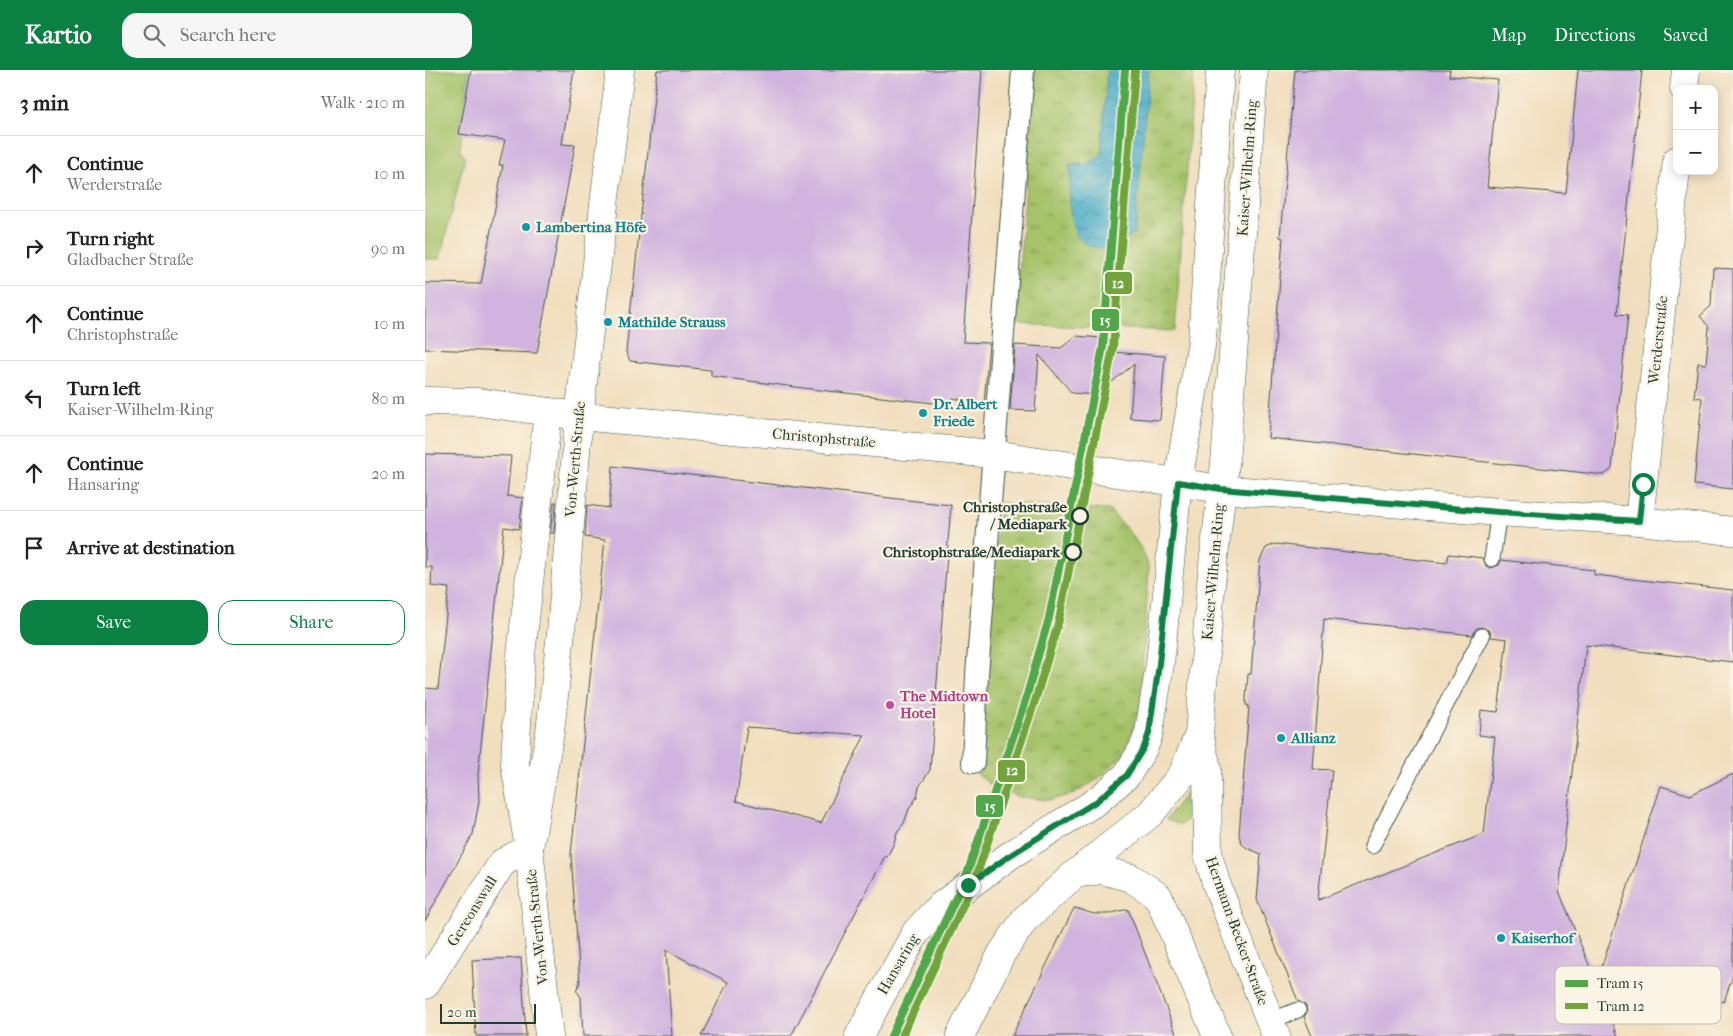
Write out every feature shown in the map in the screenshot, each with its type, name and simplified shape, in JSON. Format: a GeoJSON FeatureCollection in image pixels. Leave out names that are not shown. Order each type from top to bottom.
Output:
{"type":"FeatureCollection","features":[{"type":"Feature","properties":{"kind":"street","name":"Von-Werth-Straße"},"geometry":{"type":"LineString","coordinates":[[529,848],[550,732],[561,632],[579,416],[620,70]]}},
{"type":"Feature","properties":{"kind":"street"},"geometry":{"type":"LineString","coordinates":[[973,762],[977,674],[1023,70]]}},
{"type":"Feature","properties":{"kind":"street"},"geometry":{"type":"LineString","coordinates":[[1178,482],[1202,340],[1220,70]]}},
{"type":"Feature","properties":{"kind":"street","name":"Kaiser-Wilhelm-Ring"},"geometry":{"type":"LineString","coordinates":[[1075,874],[1150,814],[1182,775],[1199,734],[1225,462],[1254,70]]}},
{"type":"Feature","properties":{"kind":"street"},"geometry":{"type":"LineString","coordinates":[[1684,85],[1686,70]]}},
{"type":"Feature","properties":{"kind":"street","name":"Werderstraße"},"geometry":{"type":"LineString","coordinates":[[1639,521],[1675,175]]}},
{"type":"Feature","properties":{"kind":"street","name":"Christophstraße"},"geometry":{"type":"LineString","coordinates":[[425,401],[477,402],[579,416],[993,454],[1221,489],[1499,512],[1639,521],[1733,531]]}},
{"type":"Feature","properties":{"kind":"street","name":"Von-Werth-Straße"},"geometry":{"type":"LineString","coordinates":[[548,412],[521,664],[515,764],[529,848],[549,1036]]}},
{"type":"Feature","properties":{"kind":"street","name":"Hansaring"},"geometry":{"type":"LineString","coordinates":[[859,1036],[916,932],[939,908],[1009,856],[1097,801],[1127,775],[1144,747],[1149,733],[1159,664],[1178,482]]}},
{"type":"Feature","properties":{"kind":"street","name":"Hermann-Becker-Straße"},"geometry":{"type":"LineString","coordinates":[[1199,734],[1207,768],[1208,854],[1216,883],[1273,1028]]}},
{"type":"Feature","properties":{"kind":"street","name":"Gereonswall"},"geometry":{"type":"LineString","coordinates":[[425,984],[502,863],[529,848]]}},
{"type":"Feature","properties":{"kind":"street"},"geometry":{"type":"LineString","coordinates":[[960,1036],[1002,953],[1025,919],[1075,874],[1102,870],[1131,878],[1158,896],[1217,1036]]}},
{"type":"Feature","properties":{"kind":"lane"},"geometry":{"type":"LineString","coordinates":[[1492,558],[1499,512]]}},
{"type":"Feature","properties":{"kind":"lane"},"geometry":{"type":"LineString","coordinates":[[1372,846],[1483,636]]}},
{"type":"Feature","properties":{"kind":"lane"},"geometry":{"type":"LineString","coordinates":[[1273,1028],[1298,1010]]}},
{"type":"Feature","properties":{"kind":"green space"},"geometry":{"type":"Polygon","coordinates":[[[425,70],[469,70],[460,149],[465,158],[440,259],[425,259],[425,70]]]}},
{"type":"Feature","properties":{"kind":"green space"},"geometry":{"type":"Polygon","coordinates":[[[1035,70],[1194,70],[1175,331],[1015,324],[1035,70]]]}},
{"type":"Feature","properties":{"kind":"green space"},"geometry":{"type":"Polygon","coordinates":[[[1000,503],[1109,510],[1138,544],[1149,569],[1140,706],[1125,753],[1098,779],[1074,794],[1049,800],[1020,797],[993,787],[976,773],[1000,503]]]}},
{"type":"Feature","properties":{"kind":"green space"},"geometry":{"type":"Polygon","coordinates":[[[1193,783],[1195,785],[1198,809],[1181,825],[1166,820],[1193,783]]]}},
{"type":"Feature","properties":{"kind":"water"},"geometry":{"type":"Polygon","coordinates":[[[1107,70],[1149,70],[1135,232],[1127,240],[1114,247],[1098,248],[1086,244],[1078,236],[1073,226],[1070,201],[1070,164],[1086,165],[1101,155],[1107,70]]]}},
{"type":"Feature","properties":{"kind":"building","name":"Lambertina Höfe"},"geometry":{"type":"Polygon","coordinates":[[[471,70],[574,70],[562,144],[575,145],[537,353],[425,349],[425,283],[481,284],[503,165],[499,165],[505,140],[459,134],[471,70]]]}},
{"type":"Feature","properties":{"kind":"building"},"geometry":{"type":"Polygon","coordinates":[[[657,70],[982,70],[963,342],[989,343],[984,404],[952,398],[951,405],[811,389],[711,376],[711,370],[630,361],[626,352],[657,70]]]}},
{"type":"Feature","properties":{"kind":"building"},"geometry":{"type":"Polygon","coordinates":[[[1295,70],[1450,70],[1449,76],[1498,80],[1487,187],[1566,193],[1578,70],[1642,70],[1617,314],[1628,315],[1612,469],[1604,475],[1268,438],[1283,238],[1280,237],[1295,70]]]}},
{"type":"Feature","properties":{"kind":"building"},"geometry":{"type":"Polygon","coordinates":[[[1713,268],[1733,269],[1733,489],[1694,485],[1702,398],[1694,397],[1698,363],[1706,364],[1709,327],[1700,316],[1711,306],[1713,268]]]}},
{"type":"Feature","properties":{"kind":"building"},"geometry":{"type":"Polygon","coordinates":[[[1076,336],[1102,338],[1112,352],[1165,356],[1160,420],[1130,418],[1134,364],[1096,395],[1072,393],[1039,355],[1035,411],[1010,410],[1015,345],[1061,348],[1076,336]]]}},
{"type":"Feature","properties":{"kind":"building"},"geometry":{"type":"Polygon","coordinates":[[[425,454],[511,456],[507,496],[523,498],[519,529],[504,527],[478,774],[479,802],[473,834],[425,921],[425,688],[438,689],[449,588],[431,586],[432,567],[425,567],[425,454]]]}},
{"type":"Feature","properties":{"kind":"building"},"geometry":{"type":"Polygon","coordinates":[[[613,466],[951,505],[930,770],[919,787],[917,797],[909,809],[904,823],[897,832],[887,857],[885,856],[791,1036],[701,1036],[728,982],[666,950],[672,1036],[583,1036],[581,997],[576,990],[580,983],[571,854],[605,540],[585,537],[587,505],[609,508],[613,466]],[[747,727],[736,801],[821,823],[865,735],[747,727]]]}},
{"type":"Feature","properties":{"kind":"building"},"geometry":{"type":"Polygon","coordinates":[[[554,502],[556,502],[554,533],[550,533],[554,502]]]}},
{"type":"Feature","properties":{"kind":"building"},"geometry":{"type":"Polygon","coordinates":[[[1275,544],[1447,563],[1449,554],[1483,558],[1486,566],[1491,568],[1499,565],[1501,560],[1594,570],[1594,575],[1733,590],[1733,662],[1586,645],[1559,891],[1590,966],[1555,966],[1555,1024],[1613,1024],[1618,1036],[1312,1036],[1304,1017],[1307,1012],[1306,1006],[1298,1001],[1257,900],[1261,854],[1242,844],[1239,835],[1249,706],[1246,705],[1246,699],[1248,674],[1251,674],[1260,560],[1266,548],[1275,544]],[[1324,619],[1313,769],[1332,770],[1318,900],[1484,834],[1495,737],[1479,735],[1481,710],[1498,712],[1507,639],[1491,637],[1490,631],[1482,627],[1477,628],[1472,635],[1324,619]]]}},
{"type":"Feature","properties":{"kind":"building"},"geometry":{"type":"Polygon","coordinates":[[[1733,774],[1733,974],[1724,1002],[1721,1001],[1721,966],[1602,966],[1661,786],[1690,795],[1733,774]]]}},
{"type":"Feature","properties":{"kind":"building"},"geometry":{"type":"Polygon","coordinates":[[[1074,908],[1094,914],[1108,914],[1128,909],[1177,1036],[1012,1036],[1074,908]]]}},
{"type":"Feature","properties":{"kind":"building"},"geometry":{"type":"Polygon","coordinates":[[[521,958],[526,1036],[476,1036],[472,960],[521,958]]]}},
{"type":"Feature","properties":{"kind":"tram line","name":"15"},"geometry":{"type":"LineString","coordinates":[[891,1036],[967,874],[1026,698],[1049,618],[1103,347],[1125,70]]}},
{"type":"Feature","properties":{"kind":"tram line","name":"12"},"geometry":{"type":"LineString","coordinates":[[902,1036],[976,877],[1035,701],[1059,620],[1113,348],[1135,71]]}},
{"type":"Feature","properties":{"kind":"place","name":"Lambertina Höfe"},"geometry":{"type":"Point","coordinates":[526,227]}},
{"type":"Feature","properties":{"kind":"place","name":"Mathilde Strauss"},"geometry":{"type":"Point","coordinates":[608,322]}},
{"type":"Feature","properties":{"kind":"place","name":"Dr. Albert Friede"},"geometry":{"type":"Point","coordinates":[923,413]}},
{"type":"Feature","properties":{"kind":"place","name":"Christophstraße / Mediapark"},"geometry":{"type":"Point","coordinates":[1080,516]}},
{"type":"Feature","properties":{"kind":"place","name":"Christophstraße/Mediapark"},"geometry":{"type":"Point","coordinates":[1073,552]}},
{"type":"Feature","properties":{"kind":"place","name":"The Midtown Hotel"},"geometry":{"type":"Point","coordinates":[890,705]}},
{"type":"Feature","properties":{"kind":"place","name":"Allianz"},"geometry":{"type":"Point","coordinates":[1281,738]}},
{"type":"Feature","properties":{"kind":"place","name":"Kaiserhof"},"geometry":{"type":"Point","coordinates":[1501,938]}},
{"type":"Feature","properties":{"kind":"route"},"geometry":{"type":"LineString","coordinates":[[968,885],[1009,856],[1097,801],[1127,775],[1144,747],[1149,733],[1159,664],[1173,547],[1178,482],[1202,487],[1287,495],[1639,521],[1643,484]]}}]}
